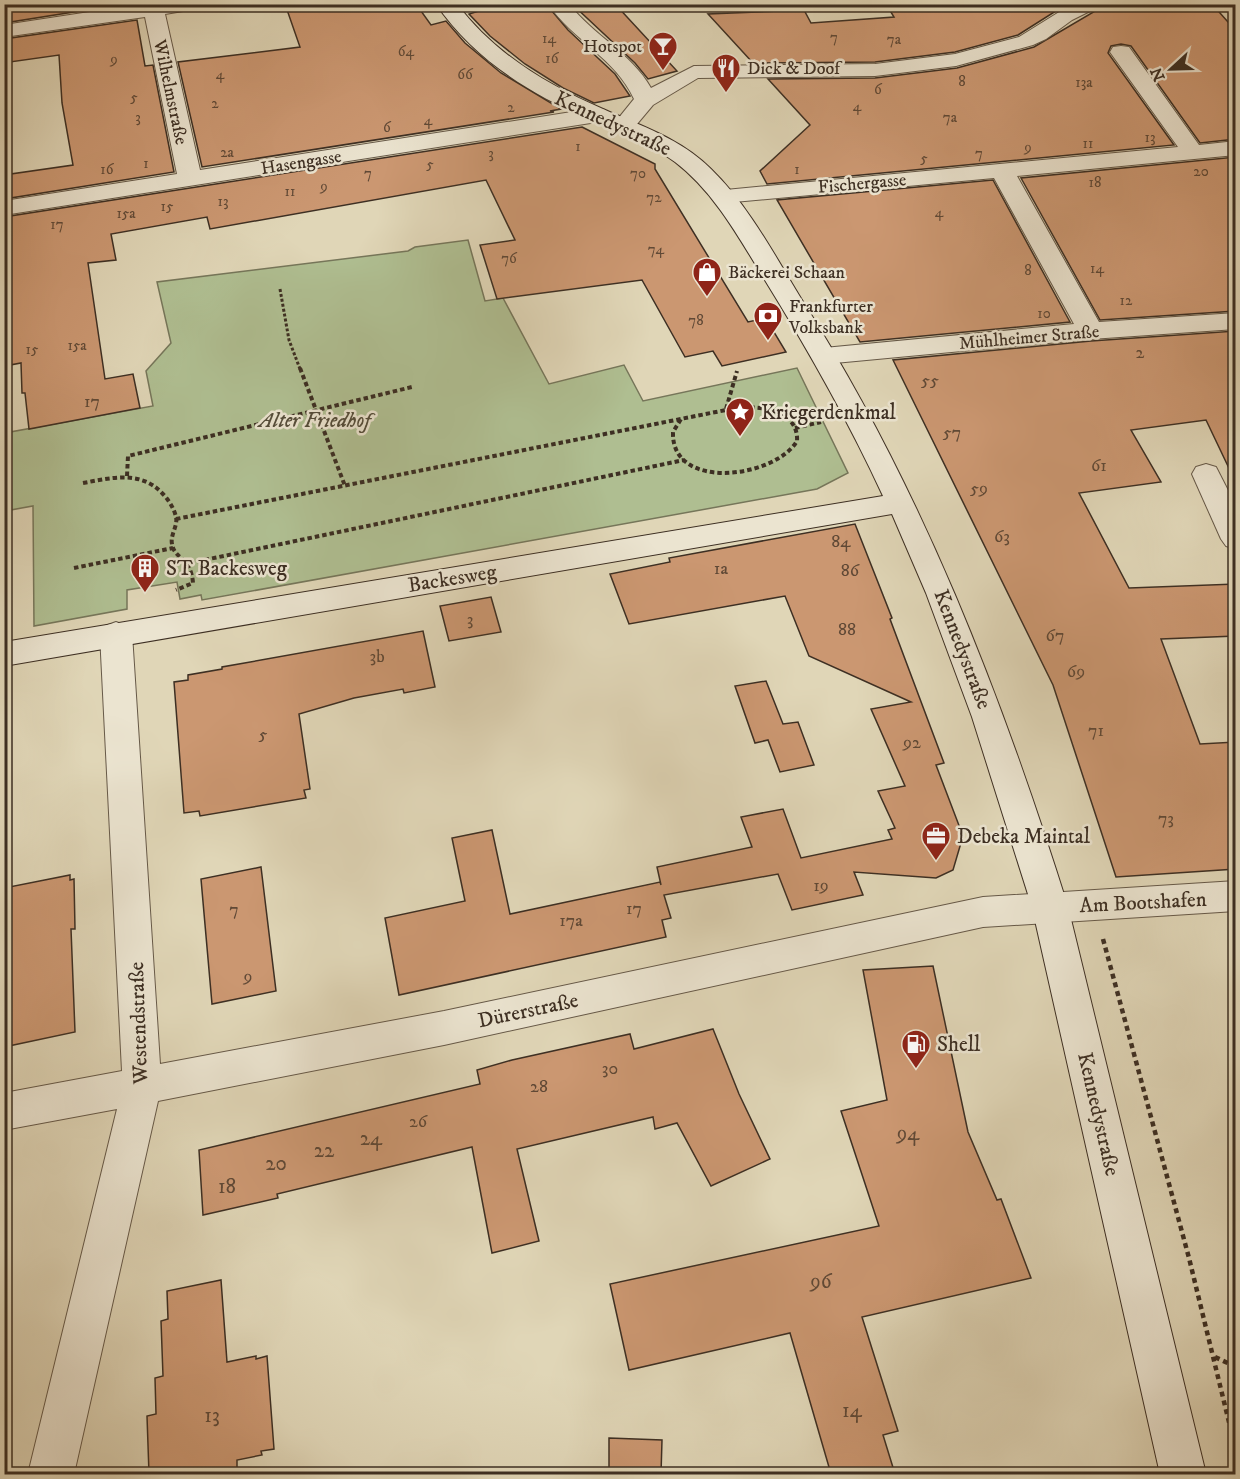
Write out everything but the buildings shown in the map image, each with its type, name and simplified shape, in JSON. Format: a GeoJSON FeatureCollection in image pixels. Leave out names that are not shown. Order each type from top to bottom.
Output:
{"type":"FeatureCollection","features":[{"type":"Feature","properties":{"kind":"street"},"geometry":{"type":"LineString","coordinates":[[4,31],[153,7],[194,4]]}},
{"type":"Feature","properties":{"kind":"street","name":"Kennedystraße"},"geometry":{"type":"LineString","coordinates":[[446,4],[464,29],[499,60],[546,92],[651,137],[687,160],[723,196],[824,356],[856,414],[933,574],[963,647],[1027,829],[1050,907],[1183,1474]]}},
{"type":"Feature","properties":{"kind":"street"},"geometry":{"type":"LineString","coordinates":[[558,4],[575,24],[630,75],[645,100]]}},
{"type":"Feature","properties":{"kind":"street"},"geometry":{"type":"LineString","coordinates":[[624,125],[645,100],[694,72],[875,70],[956,60],[1026,41],[1039,35],[1065,16],[1089,4]]}},
{"type":"Feature","properties":{"kind":"street","name":"Wilhelmstraße"},"geometry":{"type":"LineString","coordinates":[[153,7],[190,179]]}},
{"type":"Feature","properties":{"kind":"street"},"geometry":{"type":"LineString","coordinates":[[1121,52],[1193,152]]}},
{"type":"Feature","properties":{"kind":"street","name":"Hasengasse"},"geometry":{"type":"LineString","coordinates":[[4,208],[597,114]]}},
{"type":"Feature","properties":{"kind":"street","name":"Fischergasse"},"geometry":{"type":"LineString","coordinates":[[723,196],[1193,152],[1233,152]]}},
{"type":"Feature","properties":{"kind":"street"},"geometry":{"type":"LineString","coordinates":[[1002,170],[1091,331]]}},
{"type":"Feature","properties":{"kind":"street","name":"Mühlheimer Straße"},"geometry":{"type":"LineString","coordinates":[[824,356],[1091,331],[1236,321]]}},
{"type":"Feature","properties":{"kind":"street"},"geometry":{"type":"LineString","coordinates":[[1206,474],[1236,539]]}},
{"type":"Feature","properties":{"kind":"street","name":"Backesweg"},"geometry":{"type":"LineString","coordinates":[[4,654],[900,503]]}},
{"type":"Feature","properties":{"kind":"street","name":"Westendstraße"},"geometry":{"type":"LineString","coordinates":[[51,1474],[142,1087],[116,634]]}},
{"type":"Feature","properties":{"kind":"street","name":"Am Bootshafen"},"geometry":{"type":"LineString","coordinates":[[1050,907],[1236,896]]}},
{"type":"Feature","properties":{"kind":"street","name":"Dürerstraße"},"geometry":{"type":"LineString","coordinates":[[4,1112],[444,1028],[982,912],[1050,907]]}},
{"type":"Feature","properties":{"kind":"path"},"geometry":{"type":"LineString","coordinates":[[280,289],[289,340],[318,410],[345,486]]}},
{"type":"Feature","properties":{"kind":"path"},"geometry":{"type":"LineString","coordinates":[[726,408],[737,371]]}},
{"type":"Feature","properties":{"kind":"path"},"geometry":{"type":"LineString","coordinates":[[127,476],[128,456],[412,387]]}},
{"type":"Feature","properties":{"kind":"path"},"geometry":{"type":"LineString","coordinates":[[176,519],[661,421],[681,419],[726,408],[750,406],[776,411],[786,416],[795,428],[797,439],[790,451],[772,462],[728,473],[708,472],[684,460],[672,434],[674,426],[681,419]]}},
{"type":"Feature","properties":{"kind":"path"},"geometry":{"type":"LineString","coordinates":[[795,428],[824,421]]}},
{"type":"Feature","properties":{"kind":"path"},"geometry":{"type":"LineString","coordinates":[[190,563],[684,460]]}},
{"type":"Feature","properties":{"kind":"path"},"geometry":{"type":"LineString","coordinates":[[83,483],[127,476],[137,477],[156,486],[165,497],[176,519],[171,541],[173,548],[190,563],[193,583],[179,586]]}},
{"type":"Feature","properties":{"kind":"path"},"geometry":{"type":"LineString","coordinates":[[74,567],[173,548]]}},
{"type":"Feature","properties":{"kind":"path"},"geometry":{"type":"LineString","coordinates":[[1094,906],[1215,1357],[1236,1451]]}},
{"type":"Feature","properties":{"kind":"path"},"geometry":{"type":"LineString","coordinates":[[1215,1357],[1236,1367]]}},
{"type":"Feature","properties":{"kind":"green space","name":"Alter Friedhof"},"geometry":{"type":"Polygon","coordinates":[[[468,240],[485,301],[503,298],[549,384],[624,365],[643,401],[797,368],[848,473],[817,489],[202,600],[201,595],[180,599],[177,582],[127,590],[127,609],[34,626],[33,506],[5,511],[5,433],[153,406],[146,371],[171,343],[157,282],[408,251],[415,247],[468,240]]]}},
{"type":"Feature","properties":{"kind":"place","name":"Hotspot"},"geometry":{"type":"Point","coordinates":[663,72]}},
{"type":"Feature","properties":{"kind":"place","name":"Dick & Doof"},"geometry":{"type":"Point","coordinates":[726,94]}},
{"type":"Feature","properties":{"kind":"place","name":"Bäckerei Schaan"},"geometry":{"type":"Point","coordinates":[707,298]}},
{"type":"Feature","properties":{"kind":"place","name":"Frankfurter Volksbank"},"geometry":{"type":"Point","coordinates":[768,342]}},
{"type":"Feature","properties":{"kind":"place","name":"Kriegerdenkmal"},"geometry":{"type":"Point","coordinates":[740,438]}},
{"type":"Feature","properties":{"kind":"place","name":"ST Backesweg"},"geometry":{"type":"Point","coordinates":[145,594]}},
{"type":"Feature","properties":{"kind":"place","name":"Debeka Maintal"},"geometry":{"type":"Point","coordinates":[936,862]}},
{"type":"Feature","properties":{"kind":"place","name":"Shell"},"geometry":{"type":"Point","coordinates":[916,1070]}}]}
